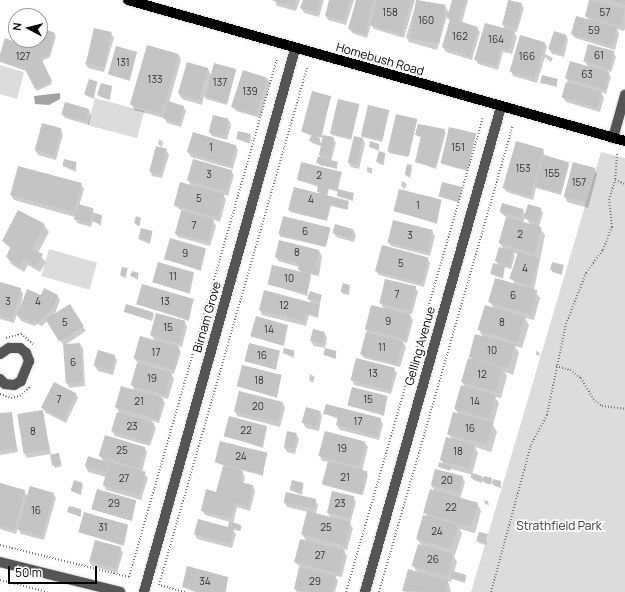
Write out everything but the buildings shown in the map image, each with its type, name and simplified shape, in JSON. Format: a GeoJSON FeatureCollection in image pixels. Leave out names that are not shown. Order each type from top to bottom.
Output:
{"type":"FeatureCollection","features":[{"type":"Feature","properties":{"kind":"main road","name":"Homebush Road"},"geometry":{"type":"LineString","coordinates":[[128,0],[295,49],[625,141]]}},
{"type":"Feature","properties":{"kind":"street","name":"Birnam Grove"},"geometry":{"type":"LineString","coordinates":[[144,592],[295,49]]}},
{"type":"Feature","properties":{"kind":"street"},"geometry":{"type":"LineString","coordinates":[[613,138],[625,95]]}},
{"type":"Feature","properties":{"kind":"street","name":"Gelling Avenue"},"geometry":{"type":"LineString","coordinates":[[365,592],[501,107]]}},
{"type":"Feature","properties":{"kind":"street"},"geometry":{"type":"LineString","coordinates":[[0,354],[9,348],[20,348],[26,353],[29,361],[21,381],[9,384],[0,379]]}},
{"type":"Feature","properties":{"kind":"street"},"geometry":{"type":"LineString","coordinates":[[0,562],[120,592]]}},
{"type":"Feature","properties":{"kind":"path"},"geometry":{"type":"LineString","coordinates":[[0,545],[129,577],[277,59]]}},
{"type":"Feature","properties":{"kind":"path"},"geometry":{"type":"LineString","coordinates":[[185,592],[159,585],[307,68]]}},
{"type":"Feature","properties":{"kind":"path"},"geometry":{"type":"LineString","coordinates":[[346,592],[483,118]]}},
{"type":"Feature","properties":{"kind":"path"},"geometry":{"type":"LineString","coordinates":[[380,592],[513,126]]}},
{"type":"Feature","properties":{"kind":"path"},"geometry":{"type":"LineString","coordinates":[[491,592],[531,445],[547,415],[556,366],[572,309],[586,273],[603,250],[612,227],[609,200],[615,180],[617,154]]}},
{"type":"Feature","properties":{"kind":"path"},"geometry":{"type":"LineString","coordinates":[[615,180],[625,184]]}},
{"type":"Feature","properties":{"kind":"path"},"geometry":{"type":"LineString","coordinates":[[556,366],[570,370],[581,378],[593,399],[602,406],[625,408]]}},
{"type":"Feature","properties":{"kind":"path"},"geometry":{"type":"LineString","coordinates":[[0,580],[47,592]]}},
{"type":"Feature","properties":{"kind":"green space"},"geometry":{"type":"Polygon","coordinates":[[[0,65],[24,72],[17,99],[0,94],[0,65]]]}},
{"type":"Feature","properties":{"kind":"green space"},"geometry":{"type":"Polygon","coordinates":[[[95,98],[144,111],[137,138],[88,125],[95,98]]]}},
{"type":"Feature","properties":{"kind":"green space","name":"Strathfield Park"},"geometry":{"type":"Polygon","coordinates":[[[601,152],[625,158],[625,592],[471,592],[601,152]]]}},
{"type":"Feature","properties":{"kind":"green space"},"geometry":{"type":"Polygon","coordinates":[[[49,249],[97,263],[89,290],[41,276],[49,249]]]}},
{"type":"Feature","properties":{"kind":"shaded area"},"geometry":{"type":"Polygon","coordinates":[[[60,93],[60,99],[49,105],[35,104],[34,96],[60,93]]]}}]}
